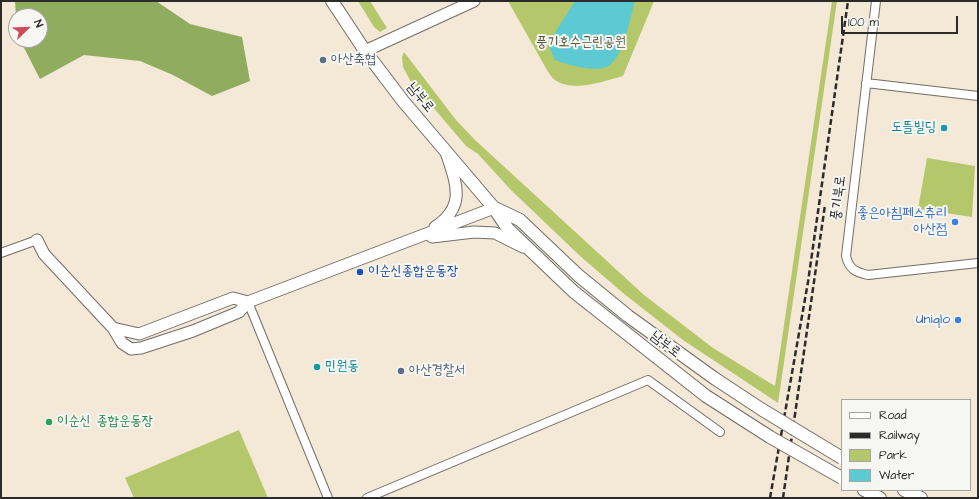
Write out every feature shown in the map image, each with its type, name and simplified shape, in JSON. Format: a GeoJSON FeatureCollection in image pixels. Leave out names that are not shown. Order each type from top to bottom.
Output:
{"type":"FeatureCollection","features":[{"type":"Feature","properties":{"kind":"main road","name":"남부로"},"geometry":{"type":"LineString","coordinates":[[332,1],[365,51],[402,101],[494,208],[508,229],[528,250],[574,292],[706,396],[770,437],[841,477]]}},
{"type":"Feature","properties":{"kind":"main road","name":"남부로"},"geometry":{"type":"LineString","coordinates":[[494,208],[520,220],[579,276],[628,316],[714,378],[761,409],[841,457]]}},
{"type":"Feature","properties":{"kind":"main road"},"geometry":{"type":"LineString","coordinates":[[906,491],[921,498]]}},
{"type":"Feature","properties":{"kind":"street"},"geometry":{"type":"LineString","coordinates":[[365,51],[474,1]]}},
{"type":"Feature","properties":{"kind":"street","name":"풍기북로"},"geometry":{"type":"LineString","coordinates":[[876,1],[846,256],[848,266],[857,273],[868,275],[978,263]]}},
{"type":"Feature","properties":{"kind":"street"},"geometry":{"type":"LineString","coordinates":[[866,83],[978,96]]}},
{"type":"Feature","properties":{"kind":"street"},"geometry":{"type":"LineString","coordinates":[[417,238],[448,217],[451,214],[456,201],[457,186],[446,152]]}},
{"type":"Feature","properties":{"kind":"street"},"geometry":{"type":"LineString","coordinates":[[1,253],[37,240],[44,254],[113,328],[122,342],[130,349],[141,348],[192,331],[239,312],[248,302],[494,208]]}},
{"type":"Feature","properties":{"kind":"street"},"geometry":{"type":"LineString","coordinates":[[417,238],[474,232],[494,233],[509,239],[528,250]]}},
{"type":"Feature","properties":{"kind":"street"},"geometry":{"type":"LineString","coordinates":[[113,328],[139,334],[233,298],[248,302]]}},
{"type":"Feature","properties":{"kind":"street"},"geometry":{"type":"LineString","coordinates":[[248,302],[328,498]]}},
{"type":"Feature","properties":{"kind":"street"},"geometry":{"type":"LineString","coordinates":[[367,498],[648,380],[720,432]]}},
{"type":"Feature","properties":{"kind":"green space"},"geometry":{"type":"Polygon","coordinates":[[[15,1],[156,1],[190,24],[242,37],[250,81],[212,96],[173,75],[140,61],[84,55],[40,79],[24,48],[48,48],[48,8],[15,8],[15,1]]]}},
{"type":"Feature","properties":{"kind":"green space"},"geometry":{"type":"Polygon","coordinates":[[[358,1],[370,1],[387,28],[380,32],[374,27],[358,1]]]}},
{"type":"Feature","properties":{"kind":"green space","name":"풍기호수근린공원"},"geometry":{"type":"Polygon","coordinates":[[[508,1],[654,1],[623,76],[589,85],[571,86],[563,84],[552,77],[508,1]]]}},
{"type":"Feature","properties":{"kind":"green space"},"geometry":{"type":"Polygon","coordinates":[[[832,1],[837,1],[778,403],[683,340],[623,293],[579,255],[511,190],[478,154],[466,146],[410,80],[403,67],[402,57],[404,52],[456,120],[475,140],[644,295],[713,348],[775,386],[832,1]]]}},
{"type":"Feature","properties":{"kind":"green space"},"geometry":{"type":"Polygon","coordinates":[[[927,158],[975,166],[972,217],[918,209],[927,158]]]}},
{"type":"Feature","properties":{"kind":"green space"},"geometry":{"type":"Polygon","coordinates":[[[239,430],[268,498],[134,498],[125,478],[239,430]]]}},
{"type":"Feature","properties":{"kind":"water"},"geometry":{"type":"Polygon","coordinates":[[[575,1],[635,1],[620,51],[610,65],[605,68],[583,68],[560,62],[555,60],[549,47],[551,39],[575,1]]]}},
{"type":"Feature","properties":{"kind":"railway"},"geometry":{"type":"LineString","coordinates":[[770,498],[808,282],[848,1]]}},
{"type":"Feature","properties":{"kind":"railway"},"geometry":{"type":"LineString","coordinates":[[783,498],[825,205]]}},
{"type":"Feature","properties":{"kind":"place","name":"아산축협"},"geometry":{"type":"Point","coordinates":[323,60]}},
{"type":"Feature","properties":{"kind":"place","name":"도뜰빌딩"},"geometry":{"type":"Point","coordinates":[944,128]}},
{"type":"Feature","properties":{"kind":"place","name":"좋은아침페스츄리 아산점"},"geometry":{"type":"Point","coordinates":[955,222]}},
{"type":"Feature","properties":{"kind":"place","name":"이순신종합운동장"},"geometry":{"type":"Point","coordinates":[360,272]}},
{"type":"Feature","properties":{"kind":"place","name":"Uniqlo"},"geometry":{"type":"Point","coordinates":[958,320]}},
{"type":"Feature","properties":{"kind":"place","name":"민원동"},"geometry":{"type":"Point","coordinates":[317,367]}},
{"type":"Feature","properties":{"kind":"place","name":"아산경찰서"},"geometry":{"type":"Point","coordinates":[401,371]}},
{"type":"Feature","properties":{"kind":"place","name":"이순신 종합운동장"},"geometry":{"type":"Point","coordinates":[49,422]}}]}
